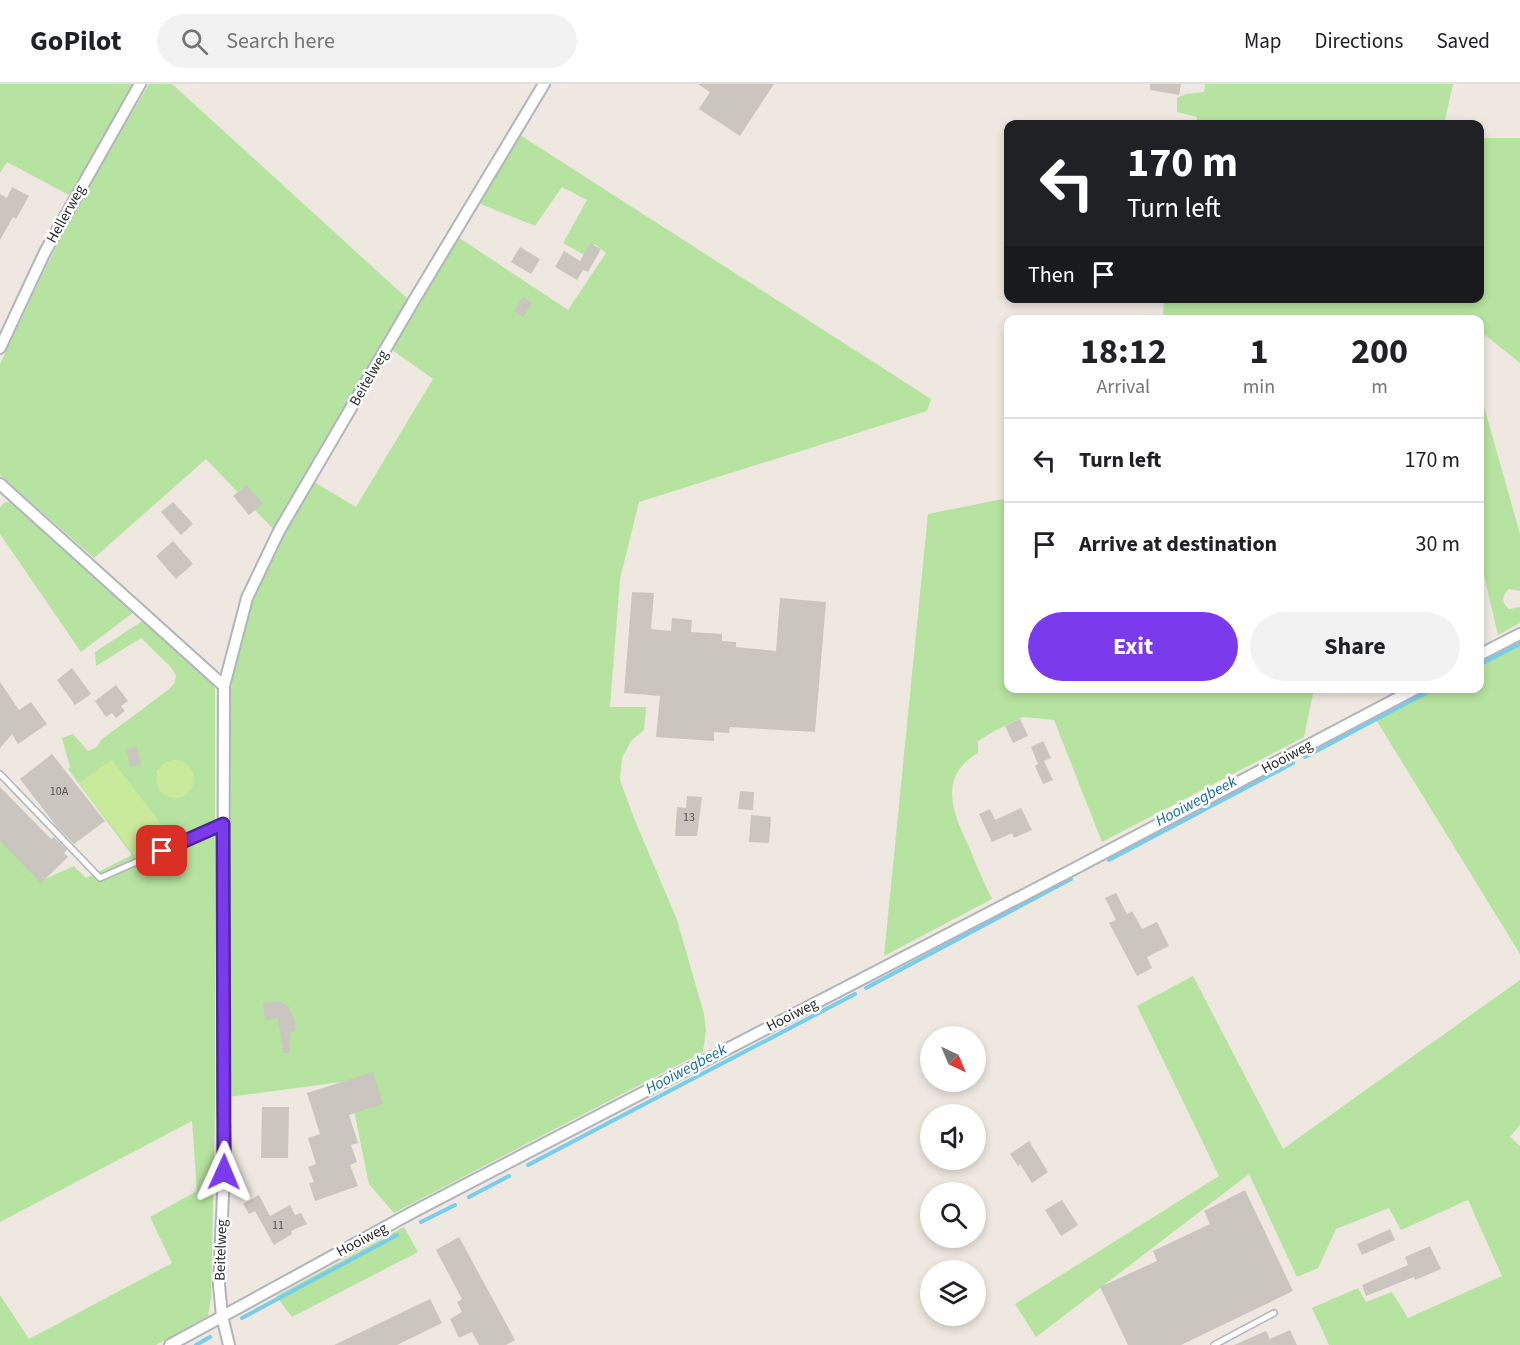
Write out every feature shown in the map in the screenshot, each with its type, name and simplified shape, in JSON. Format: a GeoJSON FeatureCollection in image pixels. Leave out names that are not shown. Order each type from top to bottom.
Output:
{"type":"FeatureCollection","features":[{"type":"Feature","properties":{"kind":"street","name":"Hellerweg"},"geometry":{"type":"LineString","coordinates":[[0,348],[45,252],[140,84]]}},
{"type":"Feature","properties":{"kind":"street","name":"Beitelweg"},"geometry":{"type":"LineString","coordinates":[[229,1345],[222,1316],[219,1285],[225,1149],[223,1094],[224,686],[247,598],[279,531],[544,84]]}},
{"type":"Feature","properties":{"kind":"street"},"geometry":{"type":"LineString","coordinates":[[0,484],[224,686]]}},
{"type":"Feature","properties":{"kind":"street"},"geometry":{"type":"LineString","coordinates":[[1484,653],[1520,634]]}},
{"type":"Feature","properties":{"kind":"street","name":"Hooiweg"},"geometry":{"type":"LineString","coordinates":[[170,1345],[413,1212],[1408,693]]}},
{"type":"Feature","properties":{"kind":"lane"},"geometry":{"type":"LineString","coordinates":[[0,774],[100,878],[223,824]]}},
{"type":"Feature","properties":{"kind":"lane"},"geometry":{"type":"LineString","coordinates":[[1214,1345],[1274,1314]]}},
{"type":"Feature","properties":{"kind":"green space"},"geometry":{"type":"Polygon","coordinates":[[[0,84],[134,84],[69,195],[7,162],[0,173],[0,84]]]}},
{"type":"Feature","properties":{"kind":"green space"},"geometry":{"type":"Polygon","coordinates":[[[149,84],[172,84],[410,301],[274,530],[206,459],[94,558],[0,475],[0,364],[75,210],[149,84]]]}},
{"type":"Feature","properties":{"kind":"green space"},"geometry":{"type":"Polygon","coordinates":[[[1205,84],[1453,84],[1445,120],[1197,120],[1197,117],[1177,112],[1177,98],[1186,94],[1204,92],[1205,84]]]}},
{"type":"Feature","properties":{"kind":"green space"},"geometry":{"type":"Polygon","coordinates":[[[520,135],[931,399],[927,411],[639,502],[620,579],[610,707],[646,707],[644,730],[631,741],[622,758],[620,780],[677,920],[704,1014],[706,1030],[703,1052],[394,1213],[369,1184],[348,1081],[229,1097],[229,702],[240,643],[257,585],[276,545],[314,482],[356,507],[433,379],[391,349],[458,237],[568,310],[606,253],[595,244],[586,256],[563,243],[587,200],[562,187],[535,226],[478,203],[520,135]]]}},
{"type":"Feature","properties":{"kind":"green space"},"geometry":{"type":"Polygon","coordinates":[[[1484,138],[1520,138],[1520,363],[1484,334],[1484,315],[1163,315],[1164,303],[1484,303],[1484,138]]]}},
{"type":"Feature","properties":{"kind":"green space"},"geometry":{"type":"Polygon","coordinates":[[[1484,407],[1520,534],[1520,591],[1509,589],[1503,599],[1509,609],[1520,607],[1520,623],[1498,635],[1484,575],[1484,407]]]}},
{"type":"Feature","properties":{"kind":"green space"},"geometry":{"type":"Polygon","coordinates":[[[1004,499],[1004,693],[1313,693],[1304,737],[1102,842],[1054,720],[1023,717],[994,731],[978,741],[978,753],[957,773],[952,796],[958,821],[992,899],[884,956],[928,514],[1004,499]]]}},
{"type":"Feature","properties":{"kind":"green space"},"geometry":{"type":"Polygon","coordinates":[[[5,502],[13,503],[134,612],[81,652],[0,534],[0,508],[5,502]]]}},
{"type":"Feature","properties":{"kind":"green space"},"geometry":{"type":"Polygon","coordinates":[[[144,620],[205,674],[215,688],[215,1109],[211,1299],[208,1316],[156,1345],[0,1345],[0,1295],[29,1339],[172,1263],[150,1217],[197,1191],[192,1121],[0,1222],[0,841],[45,879],[74,866],[86,878],[132,855],[68,769],[70,767],[62,738],[73,734],[88,751],[97,747],[101,740],[168,690],[174,684],[176,676],[171,667],[141,638],[96,666],[95,652],[144,620]],[[177,760],[166,762],[157,771],[159,790],[169,797],[188,766],[177,760]]]}},
{"type":"Feature","properties":{"kind":"green space"},"geometry":{"type":"Polygon","coordinates":[[[1520,641],[1520,954],[1375,718],[1423,693],[1484,693],[1484,660],[1520,641]]]}},
{"type":"Feature","properties":{"kind":"green space"},"geometry":{"type":"Polygon","coordinates":[[[112,760],[172,838],[134,855],[79,783],[112,760]]]}},
{"type":"Feature","properties":{"kind":"green space"},"geometry":{"type":"Polygon","coordinates":[[[175,760],[188,766],[194,779],[188,792],[175,798],[162,792],[156,779],[162,766],[175,760]]]}},
{"type":"Feature","properties":{"kind":"green space"},"geometry":{"type":"Polygon","coordinates":[[[1193,976],[1283,1149],[1520,980],[1520,1125],[1510,1137],[1520,1146],[1520,1345],[1329,1345],[1312,1308],[1358,1288],[1366,1302],[1392,1292],[1408,1318],[1502,1276],[1468,1200],[1401,1230],[1389,1208],[1336,1229],[1318,1268],[1297,1277],[1249,1174],[1036,1337],[1015,1304],[1219,1176],[1137,1006],[1193,976]]]}},
{"type":"Feature","properties":{"kind":"green space"},"geometry":{"type":"Polygon","coordinates":[[[404,1227],[418,1252],[292,1317],[276,1296],[404,1227]]]}},
{"type":"Feature","properties":{"kind":"building"},"geometry":{"type":"Polygon","coordinates":[[[698,84],[774,84],[740,136],[699,109],[710,92],[698,84]]]}},
{"type":"Feature","properties":{"kind":"building"},"geometry":{"type":"Polygon","coordinates":[[[1150,84],[1181,84],[1179,95],[1150,90],[1150,84]]]}},
{"type":"Feature","properties":{"kind":"building"},"geometry":{"type":"Polygon","coordinates":[[[12,187],[29,196],[16,219],[13,217],[0,240],[0,194],[7,198],[12,187]]]}},
{"type":"Feature","properties":{"kind":"building"},"geometry":{"type":"Polygon","coordinates":[[[590,243],[601,249],[588,272],[583,270],[577,280],[555,267],[564,251],[580,261],[590,243]]]}},
{"type":"Feature","properties":{"kind":"building"},"geometry":{"type":"Polygon","coordinates":[[[520,247],[540,259],[531,274],[511,262],[520,247]]]}},
{"type":"Feature","properties":{"kind":"building"},"geometry":{"type":"Polygon","coordinates":[[[523,297],[532,303],[523,317],[514,311],[523,297]]]}},
{"type":"Feature","properties":{"kind":"building"},"geometry":{"type":"Polygon","coordinates":[[[247,485],[263,504],[249,515],[233,496],[247,485]]]}},
{"type":"Feature","properties":{"kind":"building"},"geometry":{"type":"Polygon","coordinates":[[[173,502],[193,524],[181,535],[161,512],[173,502]]]}},
{"type":"Feature","properties":{"kind":"building"},"geometry":{"type":"Polygon","coordinates":[[[173,541],[193,564],[176,579],[156,556],[173,541]]]}},
{"type":"Feature","properties":{"kind":"building"},"geometry":{"type":"Polygon","coordinates":[[[632,592],[654,593],[651,629],[671,631],[672,618],[692,620],[691,632],[722,634],[722,641],[736,642],[736,647],[776,651],[780,598],[826,602],[815,732],[730,727],[729,733],[714,732],[714,741],[656,737],[660,696],[624,693],[632,592]]]}},
{"type":"Feature","properties":{"kind":"building"},"geometry":{"type":"Polygon","coordinates":[[[72,668],[91,694],[75,705],[57,680],[72,668]]]}},
{"type":"Feature","properties":{"kind":"building"},"geometry":{"type":"Polygon","coordinates":[[[0,682],[19,710],[31,702],[47,724],[18,744],[12,734],[0,748],[0,682]]]}},
{"type":"Feature","properties":{"kind":"building"},"geometry":{"type":"Polygon","coordinates":[[[116,685],[128,701],[121,706],[125,711],[116,718],[112,713],[106,717],[95,701],[116,685]]]}},
{"type":"Feature","properties":{"kind":"building"},"geometry":{"type":"Polygon","coordinates":[[[1020,719],[1028,736],[1013,743],[1005,726],[1020,719]]]}},
{"type":"Feature","properties":{"kind":"building"},"geometry":{"type":"Polygon","coordinates":[[[1043,741],[1051,758],[1044,761],[1053,780],[1043,784],[1035,766],[1038,764],[1031,747],[1043,741]]]}},
{"type":"Feature","properties":{"kind":"building"},"geometry":{"type":"Polygon","coordinates":[[[137,747],[141,765],[130,767],[126,749],[137,747]]]}},
{"type":"Feature","properties":{"kind":"building"},"geometry":{"type":"Polygon","coordinates":[[[52,754],[105,821],[74,844],[57,827],[20,779],[52,754]]]}},
{"type":"Feature","properties":{"kind":"building"},"geometry":{"type":"Polygon","coordinates":[[[0,787],[51,839],[54,837],[67,850],[64,853],[68,857],[41,883],[0,841],[0,787]]]}},
{"type":"Feature","properties":{"kind":"building"},"geometry":{"type":"Polygon","coordinates":[[[740,791],[754,792],[753,810],[738,809],[740,791]]]}},
{"type":"Feature","properties":{"kind":"building"},"geometry":{"type":"Polygon","coordinates":[[[687,796],[702,797],[697,836],[675,836],[677,807],[686,808],[687,796]]]}},
{"type":"Feature","properties":{"kind":"building"},"geometry":{"type":"Polygon","coordinates":[[[1021,808],[1032,830],[1014,838],[1012,833],[992,842],[979,814],[990,809],[995,820],[1021,808]]]}},
{"type":"Feature","properties":{"kind":"building"},"geometry":{"type":"Polygon","coordinates":[[[751,815],[771,817],[769,843],[749,842],[751,815]]]}},
{"type":"Feature","properties":{"kind":"building"},"geometry":{"type":"Polygon","coordinates":[[[1116,893],[1127,914],[1132,911],[1142,929],[1157,922],[1169,946],[1147,957],[1152,968],[1137,976],[1109,923],[1116,920],[1105,898],[1116,893]]]}},
{"type":"Feature","properties":{"kind":"building"},"geometry":{"type":"Polygon","coordinates":[[[279,1001],[290,1008],[294,1017],[296,1031],[290,1032],[289,1053],[283,1053],[278,1018],[265,1020],[263,1003],[279,1001]]]}},
{"type":"Feature","properties":{"kind":"building"},"geometry":{"type":"Polygon","coordinates":[[[373,1072],[383,1104],[349,1115],[358,1143],[351,1145],[357,1162],[350,1165],[358,1186],[315,1201],[309,1183],[314,1182],[308,1167],[316,1164],[308,1138],[320,1134],[307,1093],[373,1072]]]}},
{"type":"Feature","properties":{"kind":"building"},"geometry":{"type":"Polygon","coordinates":[[[262,1107],[289,1107],[288,1158],[261,1158],[262,1107]]]}},
{"type":"Feature","properties":{"kind":"building"},"geometry":{"type":"Polygon","coordinates":[[[1029,1141],[1048,1172],[1032,1183],[1020,1164],[1018,1166],[1010,1154],[1029,1141]]]}},
{"type":"Feature","properties":{"kind":"building"},"geometry":{"type":"Polygon","coordinates":[[[1245,1190],[1293,1291],[1181,1345],[1128,1345],[1100,1287],[1157,1261],[1153,1251],[1210,1224],[1204,1211],[1245,1190]]]}},
{"type":"Feature","properties":{"kind":"building"},"geometry":{"type":"Polygon","coordinates":[[[259,1195],[270,1216],[290,1205],[295,1215],[301,1213],[307,1224],[291,1231],[292,1234],[274,1245],[255,1211],[249,1214],[243,1204],[259,1195]]]}},
{"type":"Feature","properties":{"kind":"building"},"geometry":{"type":"Polygon","coordinates":[[[1062,1200],[1078,1225],[1061,1236],[1045,1210],[1062,1200]]]}},
{"type":"Feature","properties":{"kind":"building"},"geometry":{"type":"Polygon","coordinates":[[[1390,1229],[1395,1240],[1362,1255],[1357,1244],[1390,1229]]]}},
{"type":"Feature","properties":{"kind":"building"},"geometry":{"type":"Polygon","coordinates":[[[459,1237],[515,1340],[506,1345],[479,1345],[472,1332],[459,1338],[450,1319],[462,1312],[457,1302],[462,1299],[436,1250],[459,1237]]]}},
{"type":"Feature","properties":{"kind":"building"},"geometry":{"type":"Polygon","coordinates":[[[1430,1246],[1441,1269],[1366,1296],[1362,1285],[1408,1265],[1405,1257],[1430,1246]]]}},
{"type":"Feature","properties":{"kind":"building"},"geometry":{"type":"Polygon","coordinates":[[[430,1299],[442,1323],[397,1345],[334,1345],[430,1299]]]}},
{"type":"Feature","properties":{"kind":"building"},"geometry":{"type":"Polygon","coordinates":[[[1290,1330],[1297,1345],[1234,1345],[1266,1331],[1270,1339],[1290,1330]]]}},
{"type":"Feature","properties":{"kind":"waterway","name":"Hooiwegbeek"},"geometry":{"type":"LineString","coordinates":[[1484,662],[1520,644]]}},
{"type":"Feature","properties":{"kind":"waterway","name":"Hooiwegbeek"},"geometry":{"type":"LineString","coordinates":[[1305,757],[1426,693]]}},
{"type":"Feature","properties":{"kind":"waterway","name":"Hooiwegbeek"},"geometry":{"type":"LineString","coordinates":[[1109,860],[1293,763]]}},
{"type":"Feature","properties":{"kind":"waterway","name":"Hooiwegbeek"},"geometry":{"type":"LineString","coordinates":[[866,988],[1071,879]]}},
{"type":"Feature","properties":{"kind":"waterway","name":"Hooiwegbeek"},"geometry":{"type":"LineString","coordinates":[[528,1165],[855,994]]}},
{"type":"Feature","properties":{"kind":"waterway","name":"Hooiwegbeek"},"geometry":{"type":"LineString","coordinates":[[469,1197],[509,1176]]}},
{"type":"Feature","properties":{"kind":"waterway","name":"Hooiwegbeek"},"geometry":{"type":"LineString","coordinates":[[421,1222],[455,1205]]}},
{"type":"Feature","properties":{"kind":"waterway","name":"Hooiwegbeek"},"geometry":{"type":"LineString","coordinates":[[242,1318],[397,1235]]}},
{"type":"Feature","properties":{"kind":"waterway","name":"Hooiwegbeek"},"geometry":{"type":"LineString","coordinates":[[196,1345],[210,1337]]}},
{"type":"Feature","properties":{"kind":"route"},"geometry":{"type":"LineString","coordinates":[[162,851],[223,824],[224,1172]]}}]}
